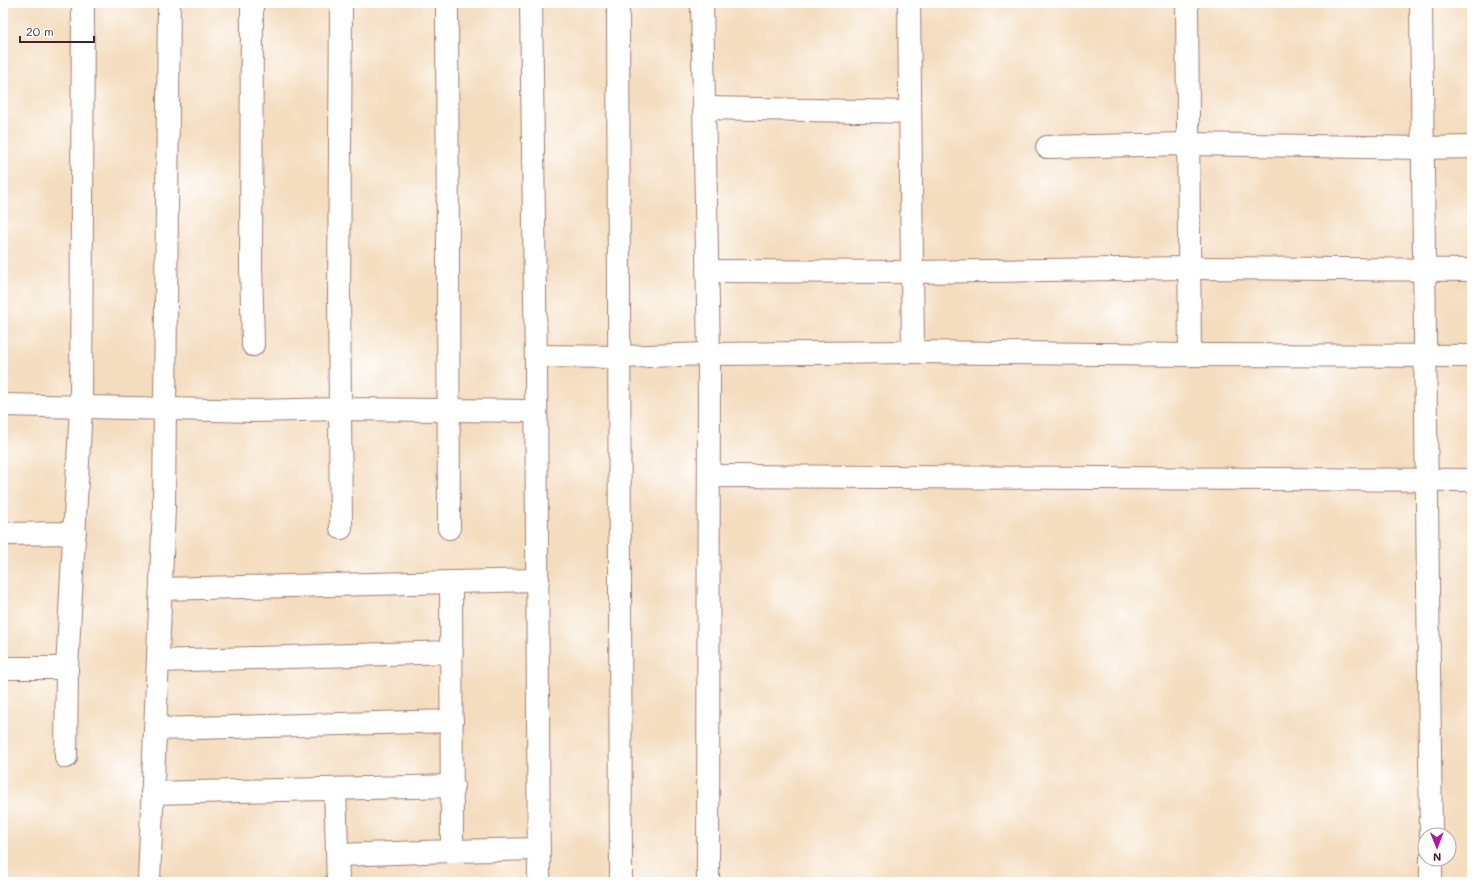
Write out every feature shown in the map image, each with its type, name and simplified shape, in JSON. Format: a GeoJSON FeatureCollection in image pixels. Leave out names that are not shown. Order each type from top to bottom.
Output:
{"type":"FeatureCollection","features":[{"type":"Feature","properties":{"kind":"street"},"geometry":{"type":"LineString","coordinates":[[66,757],[67,668],[81,406],[83,3]]}},
{"type":"Feature","properties":{"kind":"street"},"geometry":{"type":"LineString","coordinates":[[149,882],[164,506],[169,3]]}},
{"type":"Feature","properties":{"kind":"street"},"geometry":{"type":"LineString","coordinates":[[252,3],[251,266],[253,345]]}},
{"type":"Feature","properties":{"kind":"street"},"geometry":{"type":"LineString","coordinates":[[341,3],[341,528]]}},
{"type":"Feature","properties":{"kind":"street"},"geometry":{"type":"LineString","coordinates":[[447,3],[449,528]]}},
{"type":"Feature","properties":{"kind":"street"},"geometry":{"type":"LineString","coordinates":[[530,3],[536,356],[539,882]]}},
{"type":"Feature","properties":{"kind":"street"},"geometry":{"type":"LineString","coordinates":[[618,3],[621,882]]}},
{"type":"Feature","properties":{"kind":"street"},"geometry":{"type":"LineString","coordinates":[[702,3],[709,354],[708,882]]}},
{"type":"Feature","properties":{"kind":"street"},"geometry":{"type":"LineString","coordinates":[[909,3],[913,352]]}},
{"type":"Feature","properties":{"kind":"street"},"geometry":{"type":"LineString","coordinates":[[1187,3],[1190,355]]}},
{"type":"Feature","properties":{"kind":"street"},"geometry":{"type":"LineString","coordinates":[[1421,3],[1431,827]]}},
{"type":"Feature","properties":{"kind":"street"},"geometry":{"type":"LineString","coordinates":[[704,108],[910,112]]}},
{"type":"Feature","properties":{"kind":"street"},"geometry":{"type":"LineString","coordinates":[[1047,148],[1188,144],[1423,148],[1472,147]]}},
{"type":"Feature","properties":{"kind":"street"},"geometry":{"type":"LineString","coordinates":[[707,271],[912,272],[1189,268],[1472,270]]}},
{"type":"Feature","properties":{"kind":"street"},"geometry":{"type":"LineString","coordinates":[[536,356],[619,357],[709,354],[913,352],[1472,356]]}},
{"type":"Feature","properties":{"kind":"street"},"geometry":{"type":"LineString","coordinates":[[3,405],[255,411],[340,409],[536,411]]}},
{"type":"Feature","properties":{"kind":"street"},"geometry":{"type":"LineString","coordinates":[[709,476],[1472,480]]}},
{"type":"Feature","properties":{"kind":"street"},"geometry":{"type":"LineString","coordinates":[[3,534],[75,533]]}},
{"type":"Feature","properties":{"kind":"street"},"geometry":{"type":"LineString","coordinates":[[161,589],[538,580]]}},
{"type":"Feature","properties":{"kind":"street"},"geometry":{"type":"LineString","coordinates":[[452,582],[452,851]]}},
{"type":"Feature","properties":{"kind":"street"},"geometry":{"type":"LineString","coordinates":[[158,661],[452,652]]}},
{"type":"Feature","properties":{"kind":"street"},"geometry":{"type":"LineString","coordinates":[[3,668],[67,668]]}},
{"type":"Feature","properties":{"kind":"street"},"geometry":{"type":"LineString","coordinates":[[155,729],[452,721]]}},
{"type":"Feature","properties":{"kind":"street"},"geometry":{"type":"LineString","coordinates":[[152,793],[452,786]]}},
{"type":"Feature","properties":{"kind":"street"},"geometry":{"type":"LineString","coordinates":[[335,789],[338,882]]}},
{"type":"Feature","properties":{"kind":"street"},"geometry":{"type":"LineString","coordinates":[[338,856],[539,849]]}},
{"type":"Feature","properties":{"kind":"street"},"geometry":{"type":"LineString","coordinates":[[1431,867],[1431,882]]}}]}
